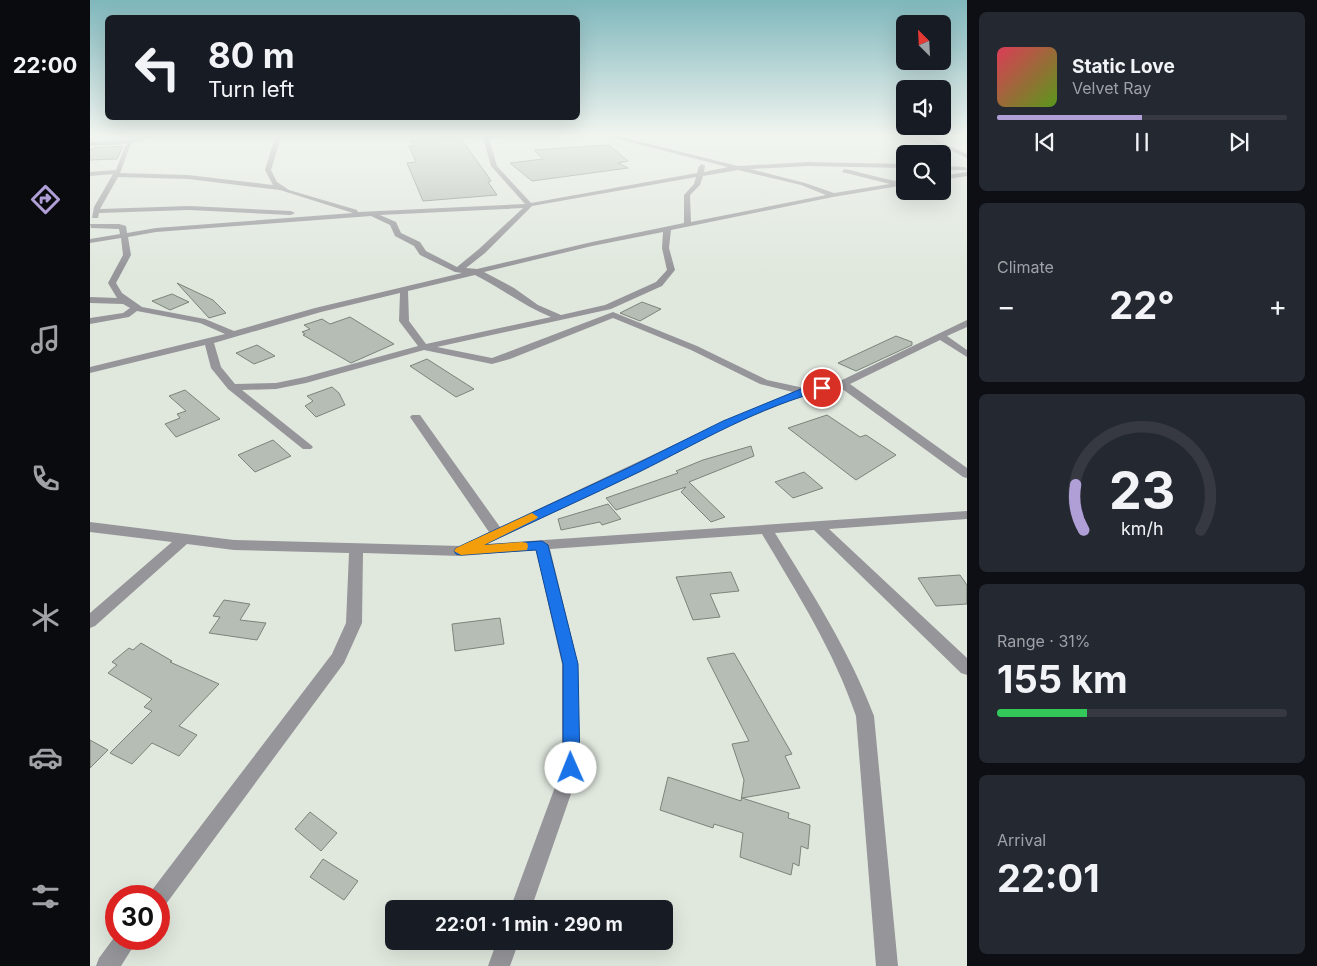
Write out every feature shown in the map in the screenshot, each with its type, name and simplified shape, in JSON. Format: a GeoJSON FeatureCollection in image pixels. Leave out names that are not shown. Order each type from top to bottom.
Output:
{"type":"FeatureCollection","features":[{"type":"Feature","properties":{"kind":"street"},"geometry":{"type":"LineString","coordinates":[[114,179],[94,209],[91,226],[119,226],[125,235],[127,255],[112,283],[115,290],[127,301],[148,314],[202,321],[232,333]]}},
{"type":"Feature","properties":{"kind":"street"},"geometry":{"type":"LineString","coordinates":[[206,179],[282,188],[339,207],[372,215],[393,224],[398,234],[417,244],[423,253],[458,270],[475,271],[511,290],[535,307],[559,317]]}},
{"type":"Feature","properties":{"kind":"street"},"geometry":{"type":"LineString","coordinates":[[272,179],[274,183],[282,188]]}},
{"type":"Feature","properties":{"kind":"street"},"geometry":{"type":"LineString","coordinates":[[506,179],[530,205]]}},
{"type":"Feature","properties":{"kind":"street"},"geometry":{"type":"LineString","coordinates":[[90,241],[156,230],[318,217],[530,205],[668,179]]}},
{"type":"Feature","properties":{"kind":"street"},"geometry":{"type":"LineString","coordinates":[[687,223],[687,195],[697,185],[698,179]]}},
{"type":"Feature","properties":{"kind":"street"},"geometry":{"type":"LineString","coordinates":[[782,179],[833,194]]}},
{"type":"Feature","properties":{"kind":"street"},"geometry":{"type":"LineString","coordinates":[[90,370],[209,341],[232,333],[475,271],[687,223],[833,194],[896,184]]}},
{"type":"Feature","properties":{"kind":"street"},"geometry":{"type":"LineString","coordinates":[[458,270],[482,251],[530,205]]}},
{"type":"Feature","properties":{"kind":"street"},"geometry":{"type":"LineString","coordinates":[[94,209],[230,208],[318,217]]}},
{"type":"Feature","properties":{"kind":"street"},"geometry":{"type":"LineString","coordinates":[[404,289],[404,321],[424,347],[492,361],[506,357],[610,311],[659,284],[672,270],[665,254],[666,233],[669,227]]}},
{"type":"Feature","properties":{"kind":"street"},"geometry":{"type":"LineString","coordinates":[[90,300],[127,301]]}},
{"type":"Feature","properties":{"kind":"street"},"geometry":{"type":"LineString","coordinates":[[90,321],[126,315],[137,307]]}},
{"type":"Feature","properties":{"kind":"street"},"geometry":{"type":"LineString","coordinates":[[232,387],[276,386],[306,380],[424,347],[559,317],[610,311],[694,348],[764,382],[804,391]]}},
{"type":"Feature","properties":{"kind":"street"},"geometry":{"type":"LineString","coordinates":[[461,551],[634,470],[727,423],[804,391],[843,384],[967,323]]}},
{"type":"Feature","properties":{"kind":"street"},"geometry":{"type":"LineString","coordinates":[[940,336],[967,354]]}},
{"type":"Feature","properties":{"kind":"street"},"geometry":{"type":"LineString","coordinates":[[209,341],[216,368],[232,387],[307,447]]}},
{"type":"Feature","properties":{"kind":"street"},"geometry":{"type":"LineString","coordinates":[[843,384],[967,474]]}},
{"type":"Feature","properties":{"kind":"street"},"geometry":{"type":"LineString","coordinates":[[416,417],[497,533]]}},
{"type":"Feature","properties":{"kind":"street"},"geometry":{"type":"LineString","coordinates":[[90,527],[234,546],[461,551],[967,515]]}},
{"type":"Feature","properties":{"kind":"street"},"geometry":{"type":"LineString","coordinates":[[816,525],[967,668]]}},
{"type":"Feature","properties":{"kind":"street"},"geometry":{"type":"LineString","coordinates":[[766,528],[823,625],[856,687],[865,716],[887,966]]}},
{"type":"Feature","properties":{"kind":"street"},"geometry":{"type":"LineString","coordinates":[[90,622],[184,538]]}},
{"type":"Feature","properties":{"kind":"street"},"geometry":{"type":"LineString","coordinates":[[523,900],[571,768],[570,664],[542,545]]}},
{"type":"Feature","properties":{"kind":"street"},"geometry":{"type":"LineString","coordinates":[[167,885],[338,658],[354,623],[356,548]]}},
{"type":"Feature","properties":{"kind":"street"},"geometry":{"type":"LineString","coordinates":[[107,966],[119,950]]}},
{"type":"Feature","properties":{"kind":"street"},"geometry":{"type":"LineString","coordinates":[[499,966],[505,950]]}},
{"type":"Feature","properties":{"kind":"building"},"geometry":{"type":"Polygon","coordinates":[[[414,179],[490,179],[491,181],[488,182],[497,195],[423,201],[414,179]]]}},
{"type":"Feature","properties":{"kind":"building"},"geometry":{"type":"Polygon","coordinates":[[[530,179],[546,179],[532,181],[530,179]]]}},
{"type":"Feature","properties":{"kind":"building"},"geometry":{"type":"Polygon","coordinates":[[[177,283],[213,300],[226,313],[209,318],[177,283]]]}},
{"type":"Feature","properties":{"kind":"building"},"geometry":{"type":"Polygon","coordinates":[[[172,294],[189,302],[170,310],[152,301],[172,294]]]}},
{"type":"Feature","properties":{"kind":"building"},"geometry":{"type":"Polygon","coordinates":[[[642,302],[661,309],[640,321],[620,313],[642,302]]]}},
{"type":"Feature","properties":{"kind":"building"},"geometry":{"type":"Polygon","coordinates":[[[350,317],[394,344],[351,363],[303,335],[305,334],[302,332],[310,329],[304,325],[322,319],[330,324],[350,317]]]}},
{"type":"Feature","properties":{"kind":"building"},"geometry":{"type":"Polygon","coordinates":[[[896,336],[912,342],[912,345],[856,371],[838,363],[896,336]]]}},
{"type":"Feature","properties":{"kind":"building"},"geometry":{"type":"Polygon","coordinates":[[[257,345],[275,356],[254,364],[236,353],[257,345]]]}},
{"type":"Feature","properties":{"kind":"building"},"geometry":{"type":"Polygon","coordinates":[[[427,359],[474,389],[456,397],[410,366],[427,359]]]}},
{"type":"Feature","properties":{"kind":"building"},"geometry":{"type":"Polygon","coordinates":[[[332,387],[339,393],[345,405],[316,417],[305,406],[313,401],[307,396],[332,387]]]}},
{"type":"Feature","properties":{"kind":"building"},"geometry":{"type":"Polygon","coordinates":[[[185,390],[220,419],[176,437],[165,424],[180,418],[177,414],[186,411],[169,396],[185,390]]]}},
{"type":"Feature","properties":{"kind":"building"},"geometry":{"type":"Polygon","coordinates":[[[827,415],[860,437],[866,435],[896,455],[856,480],[788,428],[827,415]]]}},
{"type":"Feature","properties":{"kind":"building"},"geometry":{"type":"Polygon","coordinates":[[[273,440],[291,456],[255,472],[238,455],[273,440]]]}},
{"type":"Feature","properties":{"kind":"building"},"geometry":{"type":"Polygon","coordinates":[[[751,446],[754,456],[689,482],[725,517],[711,522],[681,492],[686,487],[616,510],[606,498],[678,473],[676,471],[703,460],[751,446]]]}},
{"type":"Feature","properties":{"kind":"building"},"geometry":{"type":"Polygon","coordinates":[[[804,472],[823,488],[793,498],[775,482],[804,472]]]}},
{"type":"Feature","properties":{"kind":"building"},"geometry":{"type":"Polygon","coordinates":[[[608,504],[621,519],[602,525],[600,522],[561,530],[558,519],[608,504]]]}},
{"type":"Feature","properties":{"kind":"building"},"geometry":{"type":"Polygon","coordinates":[[[731,572],[739,591],[710,594],[720,617],[693,620],[676,577],[731,572]]]}},
{"type":"Feature","properties":{"kind":"building"},"geometry":{"type":"Polygon","coordinates":[[[960,575],[967,585],[967,604],[936,606],[918,578],[960,575]]]}},
{"type":"Feature","properties":{"kind":"building"},"geometry":{"type":"Polygon","coordinates":[[[224,600],[250,604],[240,620],[266,623],[257,640],[209,633],[220,617],[213,616],[224,600]]]}},
{"type":"Feature","properties":{"kind":"building"},"geometry":{"type":"Polygon","coordinates":[[[500,618],[504,644],[455,651],[452,624],[500,618]]]}},
{"type":"Feature","properties":{"kind":"building"},"geometry":{"type":"Polygon","coordinates":[[[141,643],[172,661],[170,662],[219,684],[179,726],[197,735],[179,756],[152,743],[132,764],[110,753],[152,711],[144,707],[152,699],[108,673],[117,665],[112,662],[129,648],[133,650],[141,643]]]}},
{"type":"Feature","properties":{"kind":"building"},"geometry":{"type":"Polygon","coordinates":[[[734,653],[792,754],[785,756],[800,788],[742,798],[789,813],[788,818],[810,825],[808,849],[801,846],[799,866],[793,863],[791,875],[740,857],[743,833],[714,824],[713,828],[660,810],[668,777],[741,801],[744,780],[732,744],[749,741],[707,658],[734,653]]]}},
{"type":"Feature","properties":{"kind":"building"},"geometry":{"type":"Polygon","coordinates":[[[90,740],[108,750],[90,768],[90,740]]]}},
{"type":"Feature","properties":{"kind":"building"},"geometry":{"type":"Polygon","coordinates":[[[310,812],[337,833],[321,851],[295,829],[310,812]]]}},
{"type":"Feature","properties":{"kind":"building"},"geometry":{"type":"Polygon","coordinates":[[[323,859],[358,881],[344,900],[310,877],[323,859]]]}},
{"type":"Feature","properties":{"kind":"slow traffic"},"geometry":{"type":"LineString","coordinates":[[522,546],[461,551],[532,517]]}},
{"type":"Feature","properties":{"kind":"route"},"geometry":{"type":"LineString","coordinates":[[571,768],[570,664],[542,545],[461,551],[634,470],[727,423],[804,391],[822,388]]}}]}
